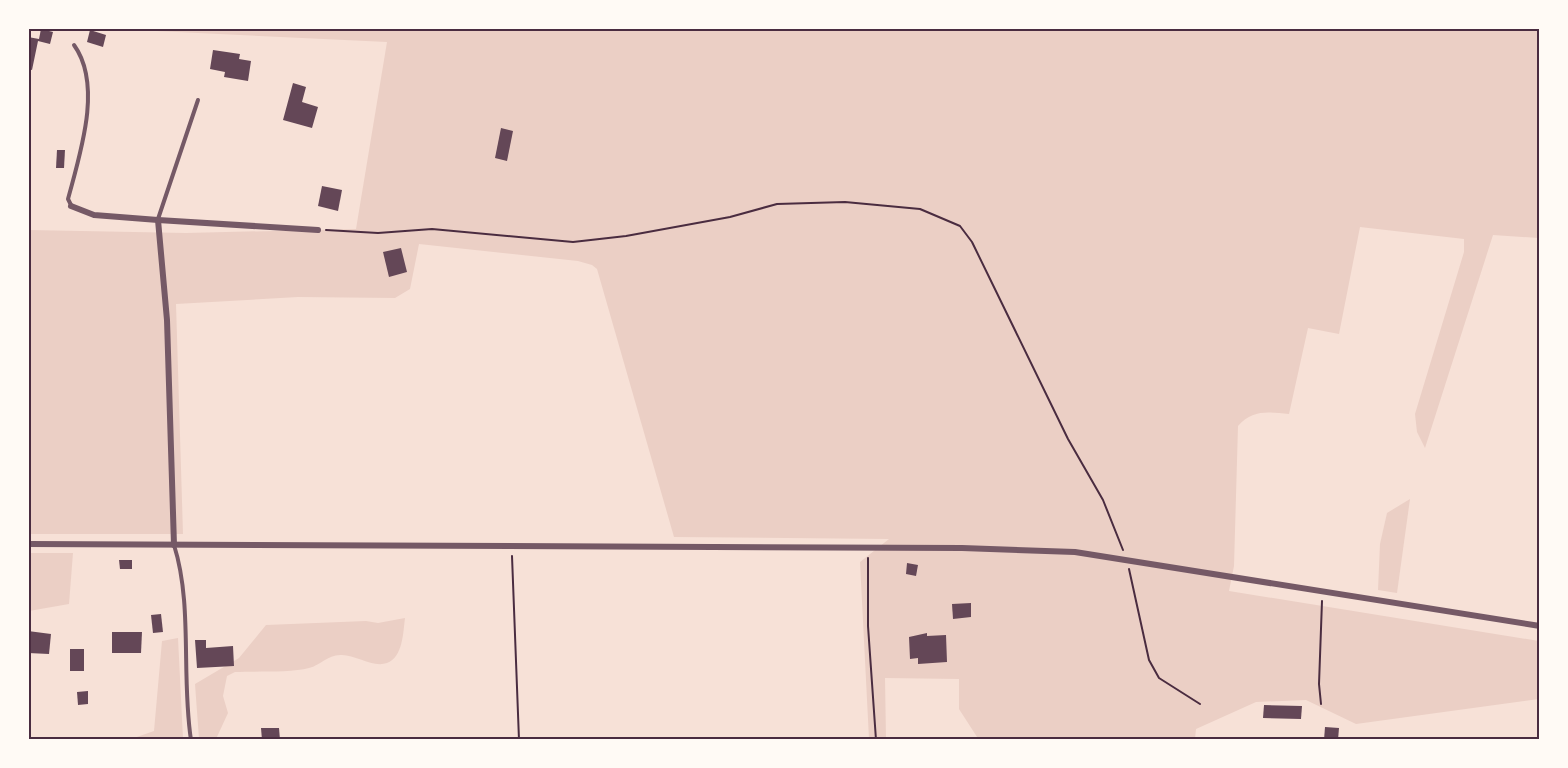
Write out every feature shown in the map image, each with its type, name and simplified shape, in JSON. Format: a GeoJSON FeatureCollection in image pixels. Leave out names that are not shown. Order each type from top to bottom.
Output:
{"type":"FeatureCollection","features":[{"type":"Feature","properties":{"kind":"street"},"geometry":{"type":"LineString","coordinates":[[71,206],[94,215],[318,230]]}},
{"type":"Feature","properties":{"kind":"street"},"geometry":{"type":"LineString","coordinates":[[158,220],[167,320],[174,545]]}},
{"type":"Feature","properties":{"kind":"street"},"geometry":{"type":"LineString","coordinates":[[28,544],[962,548],[1065,551],[1539,627]]}},
{"type":"Feature","properties":{"kind":"lane"},"geometry":{"type":"LineString","coordinates":[[71,206],[68,199],[83,137],[89,75],[74,45]]}},
{"type":"Feature","properties":{"kind":"lane"},"geometry":{"type":"LineString","coordinates":[[158,220],[198,100]]}},
{"type":"Feature","properties":{"kind":"lane"},"geometry":{"type":"LineString","coordinates":[[174,545],[182,571],[184,647],[191,740]]}},
{"type":"Feature","properties":{"kind":"path"},"geometry":{"type":"LineString","coordinates":[[318,230],[378,233],[432,230],[573,242],[626,236],[730,217],[777,204],[798,201],[845,202],[920,209],[960,226],[972,242],[1068,439],[1103,500],[1127,560],[1149,660],[1159,678],[1200,705]]}},
{"type":"Feature","properties":{"kind":"path"},"geometry":{"type":"LineString","coordinates":[[512,547],[511,582],[519,740]]}},
{"type":"Feature","properties":{"kind":"path"},"geometry":{"type":"LineString","coordinates":[[868,549],[868,626],[876,740]]}},
{"type":"Feature","properties":{"kind":"path"},"geometry":{"type":"LineString","coordinates":[[1321,704],[1319,684],[1323,592]]}},
{"type":"Feature","properties":{"kind":"shaded area"},"geometry":{"type":"Polygon","coordinates":[[[113,29],[1539,29],[1539,238],[1493,235],[1425,448],[1417,432],[1415,414],[1464,252],[1464,239],[1360,227],[1339,334],[1308,328],[1289,414],[1268,412],[1255,414],[1238,426],[1234,566],[1229,591],[1539,641],[1539,699],[1356,724],[1306,700],[1256,702],[1196,729],[1195,739],[979,740],[959,709],[959,679],[885,678],[886,739],[869,739],[860,562],[889,539],[674,537],[597,269],[578,261],[419,244],[410,289],[395,298],[298,297],[176,304],[183,534],[29,534],[29,230],[186,233],[356,229],[387,42],[113,29]]]}},
{"type":"Feature","properties":{"kind":"shaded area"},"geometry":{"type":"Polygon","coordinates":[[[1410,499],[1397,593],[1378,590],[1380,544],[1387,513],[1410,499]]]}},
{"type":"Feature","properties":{"kind":"shaded area"},"geometry":{"type":"Polygon","coordinates":[[[29,553],[73,553],[69,604],[29,611],[29,553]]]}},
{"type":"Feature","properties":{"kind":"shaded area"},"geometry":{"type":"Polygon","coordinates":[[[405,618],[399,650],[396,656],[387,663],[376,664],[337,655],[313,667],[301,670],[235,672],[227,676],[223,696],[228,713],[216,739],[199,739],[195,684],[239,658],[266,625],[366,621],[378,623],[405,618]]]}},
{"type":"Feature","properties":{"kind":"shaded area"},"geometry":{"type":"Polygon","coordinates":[[[178,638],[183,739],[131,739],[154,731],[162,641],[178,638]]]}},
{"type":"Feature","properties":{"kind":"building"},"geometry":{"type":"Polygon","coordinates":[[[41,29],[53,32],[50,44],[38,41],[32,70],[28,69],[28,37],[39,39],[41,29]]]}},
{"type":"Feature","properties":{"kind":"building"},"geometry":{"type":"Polygon","coordinates":[[[90,30],[106,35],[103,47],[87,42],[90,30]]]}},
{"type":"Feature","properties":{"kind":"building"},"geometry":{"type":"Polygon","coordinates":[[[213,50],[240,54],[239,59],[251,61],[248,81],[224,77],[225,72],[210,69],[213,50]]]}},
{"type":"Feature","properties":{"kind":"building"},"geometry":{"type":"Polygon","coordinates":[[[293,83],[306,87],[302,102],[318,107],[312,128],[283,120],[293,83]]]}},
{"type":"Feature","properties":{"kind":"building"},"geometry":{"type":"Polygon","coordinates":[[[501,128],[513,131],[507,161],[495,158],[501,128]]]}},
{"type":"Feature","properties":{"kind":"building"},"geometry":{"type":"Polygon","coordinates":[[[57,150],[65,150],[64,168],[56,168],[57,150]]]}},
{"type":"Feature","properties":{"kind":"building"},"geometry":{"type":"Polygon","coordinates":[[[322,186],[342,190],[338,211],[318,206],[322,186]]]}},
{"type":"Feature","properties":{"kind":"building"},"geometry":{"type":"Polygon","coordinates":[[[401,248],[407,272],[389,277],[383,252],[401,248]]]}},
{"type":"Feature","properties":{"kind":"building"},"geometry":{"type":"Polygon","coordinates":[[[119,560],[132,560],[132,569],[120,569],[119,560]]]}},
{"type":"Feature","properties":{"kind":"building"},"geometry":{"type":"Polygon","coordinates":[[[907,563],[918,565],[916,576],[906,574],[907,563]]]}},
{"type":"Feature","properties":{"kind":"building"},"geometry":{"type":"Polygon","coordinates":[[[971,603],[971,617],[953,619],[952,604],[971,603]]]}},
{"type":"Feature","properties":{"kind":"building"},"geometry":{"type":"Polygon","coordinates":[[[161,614],[163,632],[153,633],[151,615],[161,614]]]}},
{"type":"Feature","properties":{"kind":"building"},"geometry":{"type":"Polygon","coordinates":[[[28,631],[51,634],[49,654],[28,653],[28,631]]]}},
{"type":"Feature","properties":{"kind":"building"},"geometry":{"type":"Polygon","coordinates":[[[112,632],[142,632],[141,653],[112,653],[112,632]]]}},
{"type":"Feature","properties":{"kind":"building"},"geometry":{"type":"Polygon","coordinates":[[[927,633],[927,636],[946,635],[947,662],[918,664],[918,658],[910,659],[909,637],[927,633]]]}},
{"type":"Feature","properties":{"kind":"building"},"geometry":{"type":"Polygon","coordinates":[[[195,640],[206,640],[206,648],[233,646],[234,666],[197,668],[195,640]]]}},
{"type":"Feature","properties":{"kind":"building"},"geometry":{"type":"Polygon","coordinates":[[[70,649],[84,649],[84,671],[70,671],[70,649]]]}},
{"type":"Feature","properties":{"kind":"building"},"geometry":{"type":"Polygon","coordinates":[[[88,691],[88,704],[78,705],[77,692],[88,691]]]}},
{"type":"Feature","properties":{"kind":"building"},"geometry":{"type":"Polygon","coordinates":[[[1264,705],[1302,706],[1301,719],[1263,718],[1264,705]]]}},
{"type":"Feature","properties":{"kind":"building"},"geometry":{"type":"Polygon","coordinates":[[[1325,727],[1339,728],[1338,740],[1324,740],[1325,727]]]}},
{"type":"Feature","properties":{"kind":"building"},"geometry":{"type":"Polygon","coordinates":[[[261,728],[279,728],[280,740],[262,740],[261,728]]]}}]}
